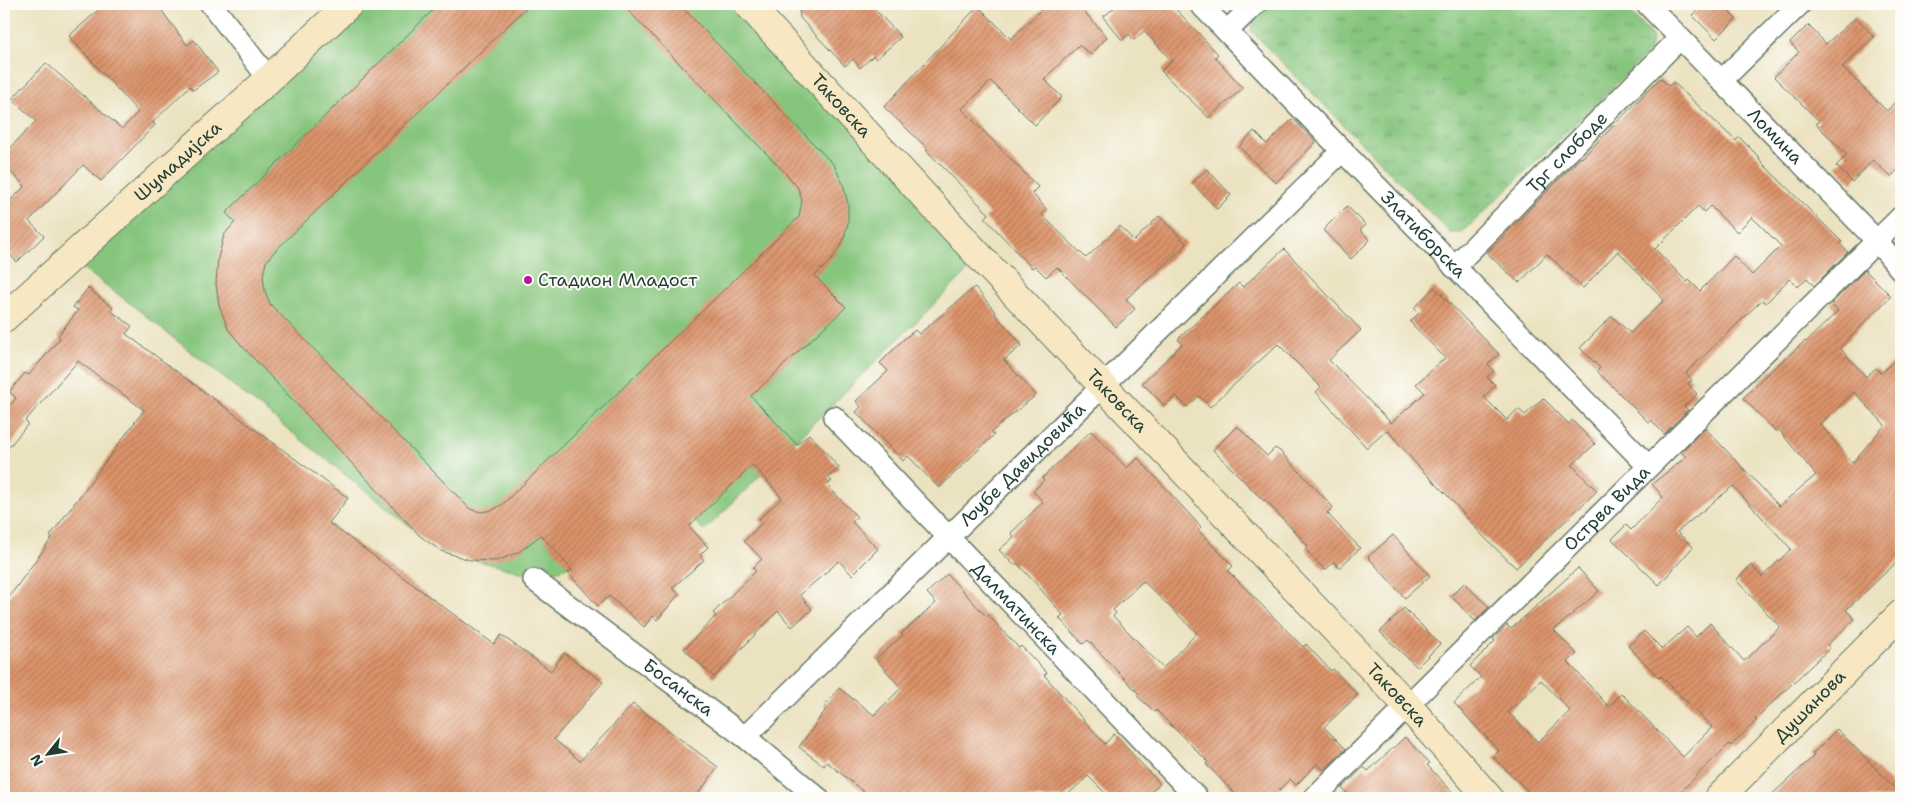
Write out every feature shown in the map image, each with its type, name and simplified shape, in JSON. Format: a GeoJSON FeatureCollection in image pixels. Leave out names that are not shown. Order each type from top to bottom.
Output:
{"type":"FeatureCollection","features":[{"type":"Feature","properties":{"kind":"street"},"geometry":{"type":"LineString","coordinates":[[211,4],[269,79]]}},
{"type":"Feature","properties":{"kind":"street","name":"Шумадијска"},"geometry":{"type":"LineString","coordinates":[[4,318],[269,79],[349,4]]}},
{"type":"Feature","properties":{"kind":"street","name":"Златиборска"},"geometry":{"type":"LineString","coordinates":[[1200,4],[1648,466]]}},
{"type":"Feature","properties":{"kind":"street"},"geometry":{"type":"LineString","coordinates":[[1226,31],[1255,4]]}},
{"type":"Feature","properties":{"kind":"street","name":"Ломина"},"geometry":{"type":"LineString","coordinates":[[1647,4],[1877,241],[1901,270]]}},
{"type":"Feature","properties":{"kind":"street"},"geometry":{"type":"LineString","coordinates":[[1721,81],[1800,4]]}},
{"type":"Feature","properties":{"kind":"street","name":"Таковска"},"geometry":{"type":"LineString","coordinates":[[759,7],[980,258],[1407,705],[1489,798]]}},
{"type":"Feature","properties":{"kind":"street","name":"Трг слободе"},"geometry":{"type":"LineString","coordinates":[[1454,267],[1680,38]]}},
{"type":"Feature","properties":{"kind":"street","name":"Љубе Давидовића"},"geometry":{"type":"LineString","coordinates":[[745,737],[1102,384],[1343,150]]}},
{"type":"Feature","properties":{"kind":"street","name":"Острва Вида"},"geometry":{"type":"LineString","coordinates":[[1314,798],[1901,217]]}},
{"type":"Feature","properties":{"kind":"street","name":"Далматинска"},"geometry":{"type":"LineString","coordinates":[[834,417],[1197,798]]}},
{"type":"Feature","properties":{"kind":"street","name":"Босанска"},"geometry":{"type":"LineString","coordinates":[[534,580],[745,737],[818,798]]}},
{"type":"Feature","properties":{"kind":"street","name":"Душанова"},"geometry":{"type":"LineString","coordinates":[[1719,798],[1901,614]]}},
{"type":"Feature","properties":{"kind":"green space","name":"Стадион Младост"},"geometry":{"type":"Polygon","coordinates":[[[353,4],[748,4],[981,258],[704,531],[659,484],[569,566],[542,578],[441,551],[127,301],[69,258],[353,4]]]}},
{"type":"Feature","properties":{"kind":"green space"},"geometry":{"type":"Polygon","coordinates":[[[1268,4],[1622,4],[1653,37],[1649,52],[1462,233],[1450,233],[1251,31],[1254,18],[1268,4]]]}},
{"type":"Feature","properties":{"kind":"building"},"geometry":{"type":"Polygon","coordinates":[[[105,4],[157,4],[187,45],[194,40],[218,72],[193,90],[190,86],[153,122],[155,125],[101,181],[83,165],[29,221],[44,236],[17,262],[4,249],[4,207],[25,186],[4,165],[4,154],[36,121],[12,99],[46,63],[122,129],[138,112],[69,36],[105,4]]]}},
{"type":"Feature","properties":{"kind":"building"},"geometry":{"type":"Polygon","coordinates":[[[439,4],[530,4],[273,253],[266,262],[263,276],[265,291],[270,304],[470,509],[481,512],[493,510],[503,504],[799,217],[802,201],[798,188],[789,177],[622,4],[679,4],[834,165],[843,184],[848,204],[848,223],[843,242],[832,259],[815,276],[846,307],[751,396],[797,445],[809,434],[839,468],[828,477],[832,481],[827,485],[857,517],[852,522],[878,549],[852,575],[839,561],[800,595],[812,609],[792,627],[778,611],[714,677],[684,649],[716,616],[713,613],[756,571],[753,568],[762,559],[744,541],[762,523],[759,519],[782,498],[753,465],[689,526],[708,547],[700,555],[704,560],[672,588],[679,594],[657,620],[653,616],[644,627],[609,596],[598,606],[568,573],[572,570],[541,535],[519,552],[496,561],[470,560],[441,551],[420,536],[228,329],[219,305],[216,284],[218,258],[224,235],[235,222],[226,213],[439,4]]]}},
{"type":"Feature","properties":{"kind":"building"},"geometry":{"type":"Polygon","coordinates":[[[799,4],[870,4],[901,37],[876,59],[873,56],[860,68],[853,59],[845,66],[800,18],[799,4]]]}},
{"type":"Feature","properties":{"kind":"building"},"geometry":{"type":"Polygon","coordinates":[[[1047,4],[1077,4],[1107,37],[1091,55],[1079,45],[1044,79],[1062,97],[1035,125],[991,81],[962,109],[1038,187],[1032,193],[1047,210],[1042,215],[1086,258],[1120,226],[1134,241],[1159,216],[1187,244],[1126,299],[1135,309],[1116,327],[1057,267],[1046,277],[1035,266],[1032,268],[985,218],[989,214],[926,150],[928,149],[884,107],[978,6],[1011,39],[1047,4]]]}},
{"type":"Feature","properties":{"kind":"building"},"geometry":{"type":"Polygon","coordinates":[[[1119,4],[1171,4],[1218,54],[1215,57],[1243,88],[1209,118],[1161,71],[1172,61],[1144,31],[1134,40],[1129,34],[1122,40],[1103,17],[1119,4]]]}},
{"type":"Feature","properties":{"kind":"building"},"geometry":{"type":"Polygon","coordinates":[[[1704,4],[1721,4],[1736,19],[1716,39],[1692,15],[1704,4]]]}},
{"type":"Feature","properties":{"kind":"building"},"geometry":{"type":"Polygon","coordinates":[[[1856,17],[1874,37],[1842,67],[1887,111],[1901,95],[1901,166],[1891,177],[1873,160],[1852,182],[1836,166],[1847,155],[1816,124],[1819,121],[1774,77],[1799,52],[1790,43],[1808,25],[1826,44],[1856,17]]]}},
{"type":"Feature","properties":{"kind":"building"},"geometry":{"type":"Polygon","coordinates":[[[1660,78],[1669,86],[1673,82],[1736,141],[1739,137],[1760,158],[1759,160],[1842,242],[1840,244],[1848,252],[1814,286],[1807,278],[1798,287],[1789,279],[1766,303],[1762,300],[1686,373],[1692,380],[1688,384],[1697,394],[1684,406],[1688,410],[1664,434],[1651,420],[1649,423],[1597,371],[1600,368],[1580,348],[1612,316],[1630,333],[1664,300],[1618,251],[1583,288],[1547,254],[1519,283],[1487,253],[1660,78]],[[1698,206],[1655,249],[1687,282],[1689,280],[1700,291],[1734,256],[1752,275],[1781,246],[1752,217],[1737,232],[1710,206],[1704,212],[1698,206]]]}},
{"type":"Feature","properties":{"kind":"building"},"geometry":{"type":"Polygon","coordinates":[[[1293,119],[1316,142],[1276,183],[1239,147],[1254,131],[1267,144],[1293,119]]]}},
{"type":"Feature","properties":{"kind":"building"},"geometry":{"type":"Polygon","coordinates":[[[1207,169],[1231,195],[1217,209],[1192,183],[1207,169]]]}},
{"type":"Feature","properties":{"kind":"building"},"geometry":{"type":"Polygon","coordinates":[[[1347,206],[1366,225],[1360,230],[1370,240],[1351,259],[1323,230],[1347,206]]]}},
{"type":"Feature","properties":{"kind":"building"},"geometry":{"type":"Polygon","coordinates":[[[1284,249],[1361,330],[1329,360],[1391,423],[1425,393],[1416,384],[1445,358],[1410,322],[1419,313],[1414,308],[1434,287],[1499,354],[1488,364],[1494,371],[1487,377],[1495,385],[1484,397],[1507,420],[1518,409],[1525,415],[1543,398],[1569,424],[1572,420],[1595,444],[1572,465],[1597,491],[1516,568],[1482,535],[1387,430],[1367,448],[1316,392],[1321,387],[1278,344],[1210,407],[1199,396],[1187,407],[1176,396],[1165,406],[1142,383],[1182,344],[1178,339],[1239,283],[1243,287],[1284,249]]]}},
{"type":"Feature","properties":{"kind":"building"},"geometry":{"type":"Polygon","coordinates":[[[1865,270],[1891,296],[1840,348],[1866,377],[1876,368],[1881,373],[1901,355],[1901,558],[1846,610],[1855,619],[1827,645],[1830,648],[1755,719],[1757,720],[1731,746],[1729,744],[1674,798],[1535,798],[1493,757],[1499,751],[1454,703],[1481,677],[1470,666],[1495,641],[1493,639],[1507,625],[1511,629],[1578,568],[1599,591],[1554,630],[1577,654],[1568,662],[1609,707],[1621,693],[1683,757],[1712,727],[1661,676],[1659,678],[1628,646],[1644,631],[1662,649],[1687,627],[1696,637],[1710,623],[1744,661],[1780,627],[1736,580],[1751,565],[1762,577],[1791,549],[1733,486],[1677,532],[1693,547],[1659,585],[1612,539],[1626,525],[1631,530],[1663,497],[1652,484],[1686,457],[1681,452],[1705,428],[1779,506],[1816,475],[1778,429],[1776,432],[1743,398],[1838,311],[1831,304],[1865,270]],[[1854,392],[1820,424],[1852,463],[1885,425],[1854,392]],[[1541,680],[1508,712],[1538,742],[1570,711],[1541,680]]]}},
{"type":"Feature","properties":{"kind":"building"},"geometry":{"type":"Polygon","coordinates":[[[975,287],[1022,345],[1004,360],[1036,395],[991,432],[994,435],[939,488],[908,456],[903,461],[856,412],[861,407],[856,401],[888,371],[880,363],[903,340],[915,330],[919,334],[975,287]]]}},
{"type":"Feature","properties":{"kind":"building"},"geometry":{"type":"Polygon","coordinates":[[[88,288],[113,308],[111,311],[132,326],[126,334],[348,498],[329,523],[494,644],[501,635],[551,671],[564,653],[603,682],[554,739],[580,761],[633,704],[718,767],[695,798],[4,798],[4,604],[52,538],[50,536],[144,410],[78,361],[25,421],[28,424],[4,453],[4,403],[8,407],[16,398],[9,392],[25,373],[29,375],[60,338],[58,336],[78,310],[73,307],[88,288]]]}},
{"type":"Feature","properties":{"kind":"building"},"geometry":{"type":"Polygon","coordinates":[[[1237,426],[1267,456],[1275,448],[1280,451],[1333,507],[1327,513],[1360,548],[1339,568],[1334,562],[1325,570],[1305,549],[1308,546],[1265,500],[1213,450],[1237,426]]]}},
{"type":"Feature","properties":{"kind":"building"},"geometry":{"type":"Polygon","coordinates":[[[1091,431],[1127,468],[1138,458],[1201,527],[1198,530],[1233,566],[1228,571],[1303,647],[1306,644],[1331,671],[1333,669],[1358,695],[1324,727],[1346,749],[1324,770],[1317,764],[1296,785],[1290,779],[1271,798],[1239,798],[1206,764],[1208,762],[1156,710],[1155,712],[1137,696],[1139,694],[1088,640],[1083,644],[1059,618],[1063,615],[1037,585],[1017,563],[1014,565],[999,550],[1014,537],[1011,533],[1043,502],[1033,491],[1044,480],[1042,478],[1091,431]],[[1143,581],[1113,610],[1116,613],[1113,616],[1163,668],[1197,633],[1143,581]]]}},
{"type":"Feature","properties":{"kind":"building"},"geometry":{"type":"Polygon","coordinates":[[[1393,535],[1430,576],[1405,598],[1368,557],[1393,535]]]}},
{"type":"Feature","properties":{"kind":"building"},"geometry":{"type":"Polygon","coordinates":[[[947,574],[986,616],[988,615],[1019,648],[1021,646],[1047,673],[1044,675],[1105,744],[1114,734],[1160,784],[1144,798],[1110,798],[1088,776],[1064,798],[871,798],[827,762],[824,766],[799,747],[827,708],[824,706],[839,688],[874,715],[901,688],[876,659],[936,603],[927,593],[947,574]]]}},
{"type":"Feature","properties":{"kind":"building"},"geometry":{"type":"Polygon","coordinates":[[[1464,583],[1489,607],[1475,621],[1451,596],[1464,583]]]}},
{"type":"Feature","properties":{"kind":"building"},"geometry":{"type":"Polygon","coordinates":[[[1404,608],[1440,644],[1417,667],[1380,632],[1404,608]]]}},
{"type":"Feature","properties":{"kind":"building"},"geometry":{"type":"Polygon","coordinates":[[[1837,729],[1901,794],[1901,798],[1768,798],[1814,756],[1812,754],[1837,729]]]}},
{"type":"Feature","properties":{"kind":"building"},"geometry":{"type":"Polygon","coordinates":[[[1405,737],[1430,763],[1427,765],[1458,798],[1352,798],[1342,788],[1364,767],[1368,771],[1405,737]]]}},
{"type":"Feature","properties":{"kind":"place","name":"Стадион Младост"},"geometry":{"type":"Point","coordinates":[528,280]}}]}
